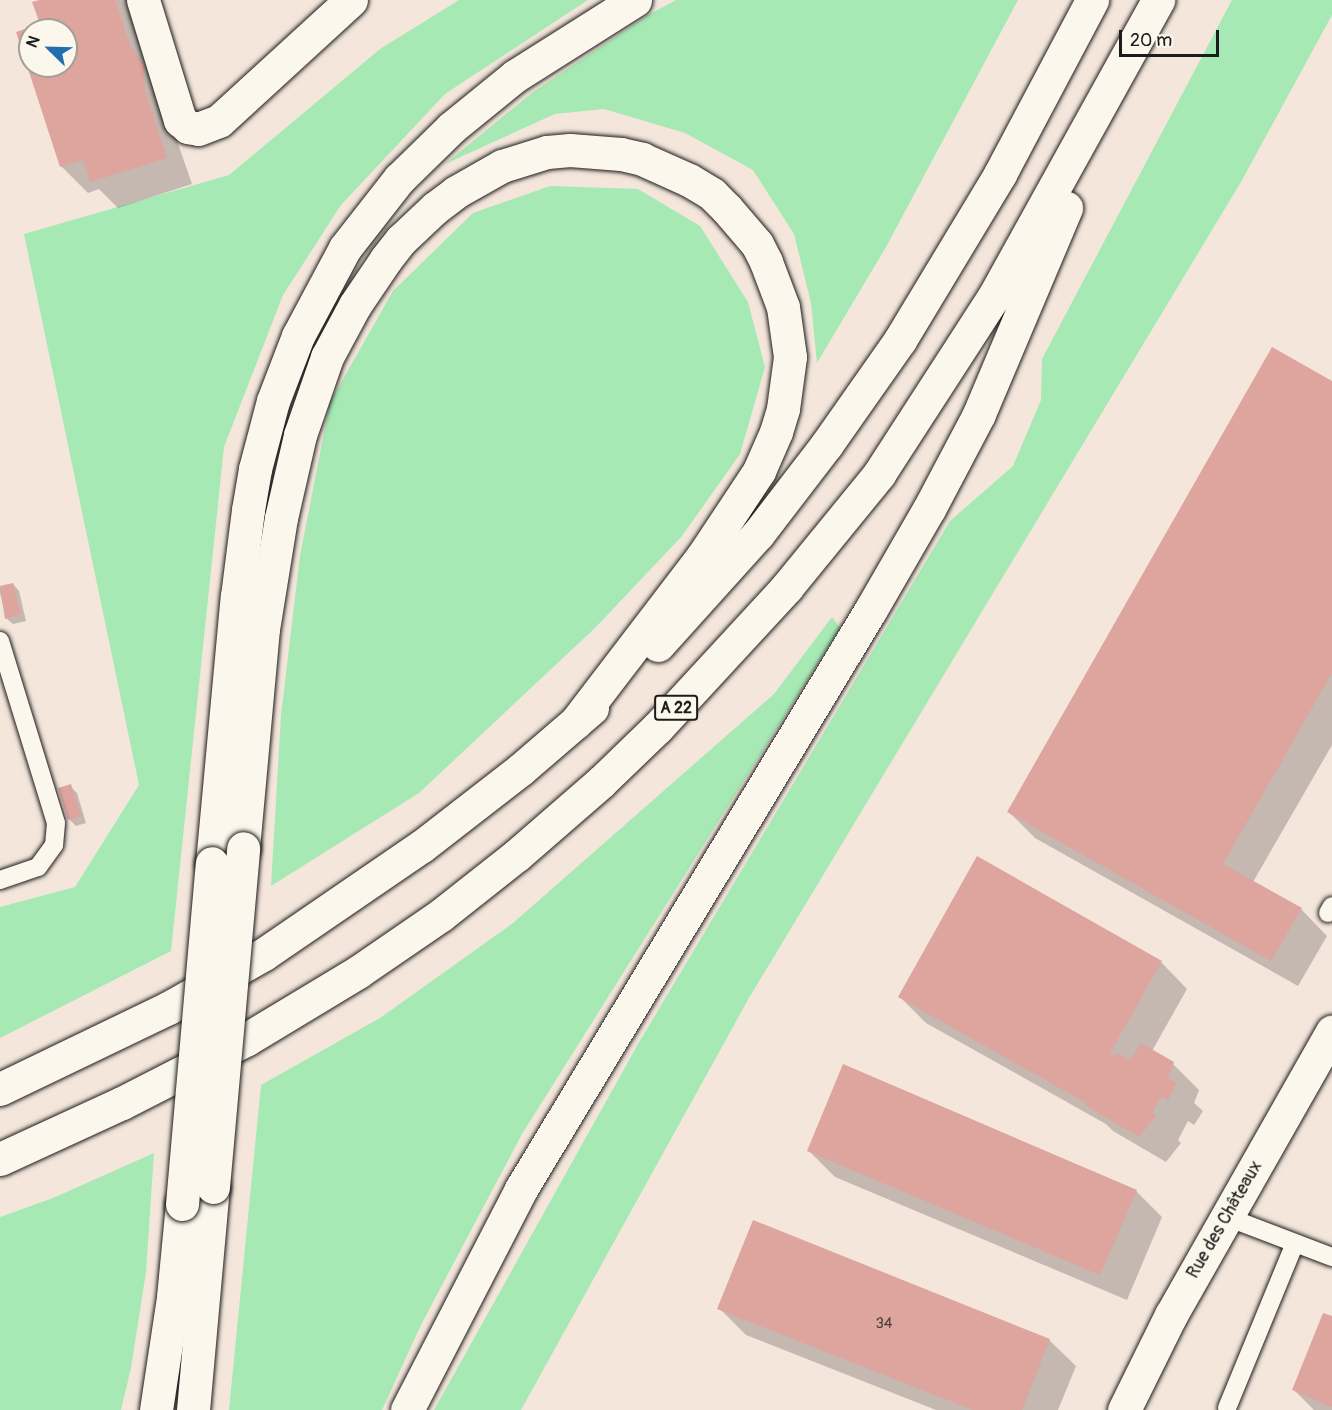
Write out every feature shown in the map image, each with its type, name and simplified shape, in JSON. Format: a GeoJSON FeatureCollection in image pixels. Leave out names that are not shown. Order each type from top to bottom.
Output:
{"type":"FeatureCollection","features":[{"type":"Feature","properties":{"kind":"main road"},"geometry":{"type":"LineString","coordinates":[[142,0],[180,120],[188,127],[198,129],[219,121],[351,0]]}},
{"type":"Feature","properties":{"kind":"main road"},"geometry":{"type":"LineString","coordinates":[[156,1410],[173,1297],[237,596],[255,470],[270,410],[298,336],[345,248],[379,203],[451,128],[515,76],[635,0]]}},
{"type":"Feature","properties":{"kind":"main road"},"geometry":{"type":"LineString","coordinates":[[0,1089],[168,1008],[264,954],[422,846],[576,722],[670,634],[731,566],[792,491],[900,340],[966,234],[1092,0]]}},
{"type":"Feature","properties":{"kind":"main road","name":"A 22"},"geometry":{"type":"LineString","coordinates":[[0,1159],[152,1088],[247,1040],[358,972],[441,915],[517,855],[630,755],[787,587],[879,474],[993,298],[1158,0]]}},
{"type":"Feature","properties":{"kind":"main road"},"geometry":{"type":"LineString","coordinates":[[407,1410],[521,1189],[870,611],[929,509],[979,414],[1138,37]]}},
{"type":"Feature","properties":{"kind":"main road"},"geometry":{"type":"LineString","coordinates":[[193,1410],[263,629],[281,518],[300,435],[327,357],[355,305],[401,240],[456,192],[502,166],[547,152],[570,150],[621,154],[642,159],[689,180],[712,194],[757,244],[766,262],[783,307],[790,357],[783,408],[776,432],[759,471],[702,557],[576,722]]}},
{"type":"Feature","properties":{"kind":"main road","name":"Rue des Châteaux"},"geometry":{"type":"LineString","coordinates":[[1124,1410],[1167,1323],[1332,1032]]}},
{"type":"Feature","properties":{"kind":"lane"},"geometry":{"type":"LineString","coordinates":[[0,641],[56,823],[54,845],[38,867],[0,880]]}},
{"type":"Feature","properties":{"kind":"lane"},"geometry":{"type":"LineString","coordinates":[[1227,1217],[1332,1257]]}},
{"type":"Feature","properties":{"kind":"lane"},"geometry":{"type":"LineString","coordinates":[[1227,1408],[1295,1243]]}},
{"type":"Feature","properties":{"kind":"green space"},"geometry":{"type":"Polygon","coordinates":[[[459,0],[588,0],[445,94],[341,205],[283,295],[224,447],[171,951],[0,1038],[0,907],[75,887],[139,785],[24,234],[229,175],[380,49],[459,0]]]}},
{"type":"Feature","properties":{"kind":"green space"},"geometry":{"type":"Polygon","coordinates":[[[676,0],[1018,0],[886,247],[817,363],[811,303],[794,234],[753,170],[685,133],[604,109],[555,114],[445,164],[533,92],[648,15],[676,0]]]}},
{"type":"Feature","properties":{"kind":"green space"},"geometry":{"type":"Polygon","coordinates":[[[1232,0],[1332,0],[1332,15],[1241,182],[749,998],[521,1410],[434,1410],[638,1044],[950,521],[1013,466],[1041,400],[1042,359],[1232,0]]]}},
{"type":"Feature","properties":{"kind":"green space"},"geometry":{"type":"Polygon","coordinates":[[[550,186],[638,189],[700,226],[748,302],[765,367],[740,454],[682,536],[596,627],[419,793],[271,886],[281,715],[300,556],[330,402],[393,291],[473,213],[550,186]]]}},
{"type":"Feature","properties":{"kind":"green space"},"geometry":{"type":"Polygon","coordinates":[[[832,617],[840,628],[522,1134],[421,1325],[382,1410],[229,1410],[261,1085],[380,1018],[513,923],[774,694],[832,617]]]}},
{"type":"Feature","properties":{"kind":"green space"},"geometry":{"type":"Polygon","coordinates":[[[154,1153],[146,1272],[131,1368],[121,1410],[0,1410],[0,1217],[53,1198],[154,1153]]]}},
{"type":"Feature","properties":{"kind":"building"},"geometry":{"type":"Polygon","coordinates":[[[39,0],[115,0],[130,45],[144,66],[145,90],[167,158],[90,182],[83,160],[60,167],[31,78],[78,78],[78,18],[38,18],[32,2],[39,0]]]}},
{"type":"Feature","properties":{"kind":"building"},"geometry":{"type":"Polygon","coordinates":[[[1272,347],[1332,381],[1332,673],[1223,864],[1302,908],[1271,961],[1007,812],[1272,347]]]}},
{"type":"Feature","properties":{"kind":"building"},"geometry":{"type":"Polygon","coordinates":[[[13,583],[21,614],[5,619],[0,586],[13,583]]]}},
{"type":"Feature","properties":{"kind":"building"},"geometry":{"type":"Polygon","coordinates":[[[71,784],[81,816],[68,820],[58,788],[71,784]]]}},
{"type":"Feature","properties":{"kind":"building"},"geometry":{"type":"Polygon","coordinates":[[[977,856],[1162,961],[1110,1053],[1115,1056],[1117,1053],[1131,1060],[1141,1043],[1174,1062],[1168,1078],[1177,1083],[1168,1100],[1162,1096],[1152,1113],[1156,1116],[1139,1137],[1085,1105],[1087,1103],[898,997],[977,856]]]}},
{"type":"Feature","properties":{"kind":"building"},"geometry":{"type":"Polygon","coordinates":[[[843,1064],[1137,1190],[1100,1275],[807,1151],[843,1064]]]}},
{"type":"Feature","properties":{"kind":"building"},"geometry":{"type":"Polygon","coordinates":[[[753,1220],[1050,1339],[1022,1410],[973,1410],[717,1309],[753,1220]]]}},
{"type":"Feature","properties":{"kind":"building"},"geometry":{"type":"Polygon","coordinates":[[[1323,1313],[1332,1316],[1332,1407],[1292,1390],[1323,1313]]]}}]}
